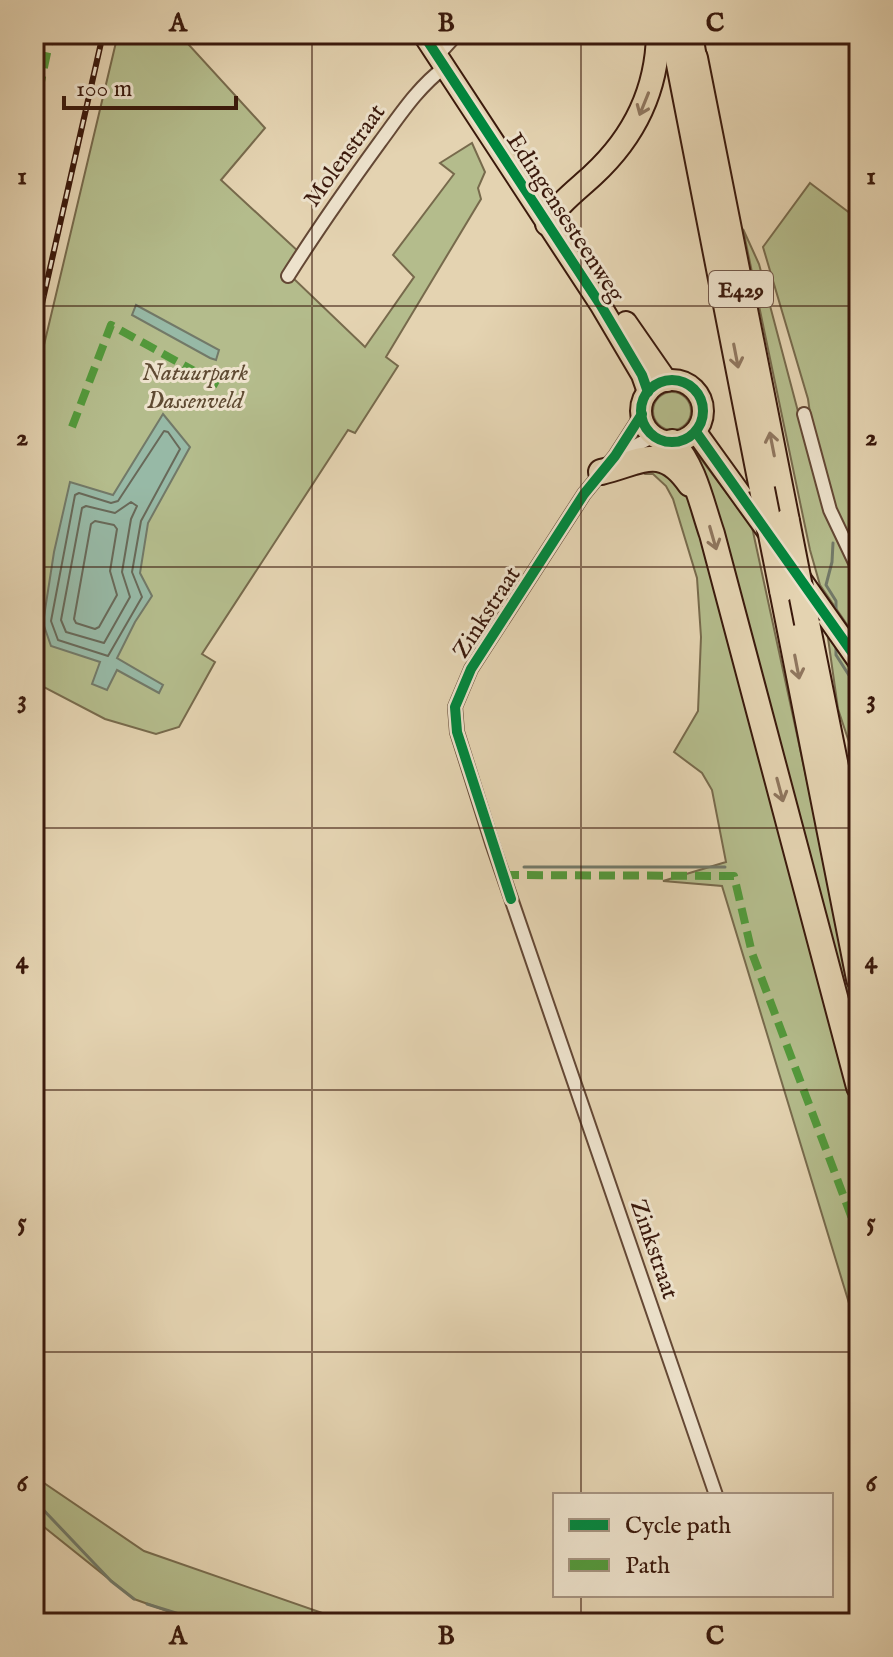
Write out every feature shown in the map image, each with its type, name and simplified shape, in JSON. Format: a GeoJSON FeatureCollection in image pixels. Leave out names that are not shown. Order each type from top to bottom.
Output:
{"type":"FeatureCollection","features":[{"type":"Feature","properties":{"kind":"highway"},"geometry":{"type":"LineString","coordinates":[[547,211],[555,194],[608,161],[628,137],[643,109],[657,61],[658,34]]}},
{"type":"Feature","properties":{"kind":"highway"},"geometry":{"type":"LineString","coordinates":[[674,34],[688,50]]}},
{"type":"Feature","properties":{"kind":"highway","name":"E429"},"geometry":{"type":"LineString","coordinates":[[688,50],[762,489],[859,979]]}},
{"type":"Feature","properties":{"kind":"highway","name":"E429"},"geometry":{"type":"LineString","coordinates":[[688,50],[859,881]]}},
{"type":"Feature","properties":{"kind":"highway"},"geometry":{"type":"LineString","coordinates":[[663,439],[683,455],[712,534],[859,1087]]}},
{"type":"Feature","properties":{"kind":"highway"},"geometry":{"type":"LineString","coordinates":[[608,464],[621,467],[635,460],[658,459],[672,463],[700,500]]}},
{"type":"Feature","properties":{"kind":"main road","name":"Edingensesteenweg"},"geometry":{"type":"LineString","coordinates":[[423,34],[460,81],[667,381]]}},
{"type":"Feature","properties":{"kind":"main road","name":"Edingensesteenweg"},"geometry":{"type":"LineString","coordinates":[[547,211],[642,375],[648,392]]}},
{"type":"Feature","properties":{"kind":"main road"},"geometry":{"type":"LineString","coordinates":[[667,381],[685,383],[699,396],[703,414],[696,432],[689,438],[663,439],[647,429],[642,414],[644,399],[648,392],[667,381]]}},
{"type":"Feature","properties":{"kind":"main road"},"geometry":{"type":"LineString","coordinates":[[696,432],[859,662]]}},
{"type":"Feature","properties":{"kind":"street","name":"Molenstraat"},"geometry":{"type":"LineString","coordinates":[[288,276],[329,211],[442,61],[457,34]]}},
{"type":"Feature","properties":{"kind":"street","name":"Zinkstraat"},"geometry":{"type":"LineString","coordinates":[[642,414],[471,669],[455,707],[457,732],[498,861],[715,1493]]}},
{"type":"Feature","properties":{"kind":"street"},"geometry":{"type":"LineString","coordinates":[[804,414],[830,510],[859,571]]}},
{"type":"Feature","properties":{"kind":"street","name":"Zinkstraat"},"geometry":{"type":"LineString","coordinates":[[608,464],[663,439]]}},
{"type":"Feature","properties":{"kind":"green space","name":"Natuurpark Dassenveld"},"geometry":{"type":"Polygon","coordinates":[[[120,34],[179,34],[265,128],[221,180],[299,252],[293,278],[365,347],[414,277],[393,255],[454,174],[440,163],[472,143],[485,172],[478,188],[481,199],[386,357],[398,366],[355,433],[348,430],[202,654],[215,662],[179,727],[156,734],[105,719],[34,682],[34,387],[120,34]]]}},
{"type":"Feature","properties":{"kind":"green space"},"geometry":{"type":"Polygon","coordinates":[[[810,183],[859,220],[859,642],[820,585],[810,550],[743,229],[759,264],[823,506],[808,399],[763,247],[810,183]]]}},
{"type":"Feature","properties":{"kind":"green space"},"geometry":{"type":"Polygon","coordinates":[[[672,392],[685,398],[691,411],[685,424],[672,430],[659,424],[653,411],[659,398],[672,392]]]}},
{"type":"Feature","properties":{"kind":"green space"},"geometry":{"type":"Polygon","coordinates":[[[687,452],[698,455],[752,527],[859,1021],[859,1064],[687,452]]]}},
{"type":"Feature","properties":{"kind":"green space"},"geometry":{"type":"Polygon","coordinates":[[[654,466],[690,495],[773,784],[797,902],[859,1133],[859,1336],[722,886],[663,881],[726,862],[712,790],[702,773],[674,752],[698,711],[701,637],[697,578],[673,499],[666,486],[653,474],[646,474],[654,466]]]}},
{"type":"Feature","properties":{"kind":"green space"},"geometry":{"type":"Polygon","coordinates":[[[827,631],[859,683],[859,772],[838,709],[827,631]]]}},
{"type":"Feature","properties":{"kind":"green space"},"geometry":{"type":"Polygon","coordinates":[[[34,1472],[44,1483],[144,1551],[351,1623],[201,1623],[134,1599],[34,1519],[34,1472]]]}},
{"type":"Feature","properties":{"kind":"water"},"geometry":{"type":"Polygon","coordinates":[[[136,305],[219,350],[216,360],[132,315],[136,305]]]}},
{"type":"Feature","properties":{"kind":"water"},"geometry":{"type":"Polygon","coordinates":[[[163,414],[190,447],[148,523],[140,573],[152,596],[117,658],[163,685],[159,693],[117,670],[107,690],[92,684],[100,662],[51,646],[43,623],[54,552],[70,482],[113,495],[163,414]]]}},
{"type":"Feature","properties":{"kind":"waterway"},"geometry":{"type":"LineString","coordinates":[[833,543],[826,585],[836,601],[836,612]]}},
{"type":"Feature","properties":{"kind":"waterway"},"geometry":{"type":"LineString","coordinates":[[836,644],[836,655],[859,691]]}},
{"type":"Feature","properties":{"kind":"waterway"},"geometry":{"type":"LineString","coordinates":[[524,867],[725,867]]}},
{"type":"Feature","properties":{"kind":"waterway"},"geometry":{"type":"LineString","coordinates":[[34,1500],[111,1581],[134,1599]]}},
{"type":"Feature","properties":{"kind":"waterway"},"geometry":{"type":"LineString","coordinates":[[147,1604],[208,1623]]}},
{"type":"Feature","properties":{"kind":"railway"},"geometry":{"type":"LineString","coordinates":[[34,339],[103,34]]}},
{"type":"Feature","properties":{"kind":"marked path"},"geometry":{"type":"LineString","coordinates":[[34,115],[51,34]]}},
{"type":"Feature","properties":{"kind":"marked path"},"geometry":{"type":"LineString","coordinates":[[72,427],[111,325],[225,388]]}},
{"type":"Feature","properties":{"kind":"marked path"},"geometry":{"type":"LineString","coordinates":[[503,875],[734,876],[752,953],[859,1237]]}},
{"type":"Feature","properties":{"kind":"cycle path"},"geometry":{"type":"LineString","coordinates":[[423,34],[600,304],[642,375],[648,392]]}},
{"type":"Feature","properties":{"kind":"cycle path"},"geometry":{"type":"LineString","coordinates":[[672,380],[694,389],[703,411],[694,433],[672,442],[650,433],[641,411],[650,389],[672,380]]}},
{"type":"Feature","properties":{"kind":"cycle path"},"geometry":{"type":"LineString","coordinates":[[511,899],[457,732],[455,707],[471,669],[584,494],[615,456],[642,414]]}},
{"type":"Feature","properties":{"kind":"cycle path"},"geometry":{"type":"LineString","coordinates":[[696,432],[859,662]]}}]}
